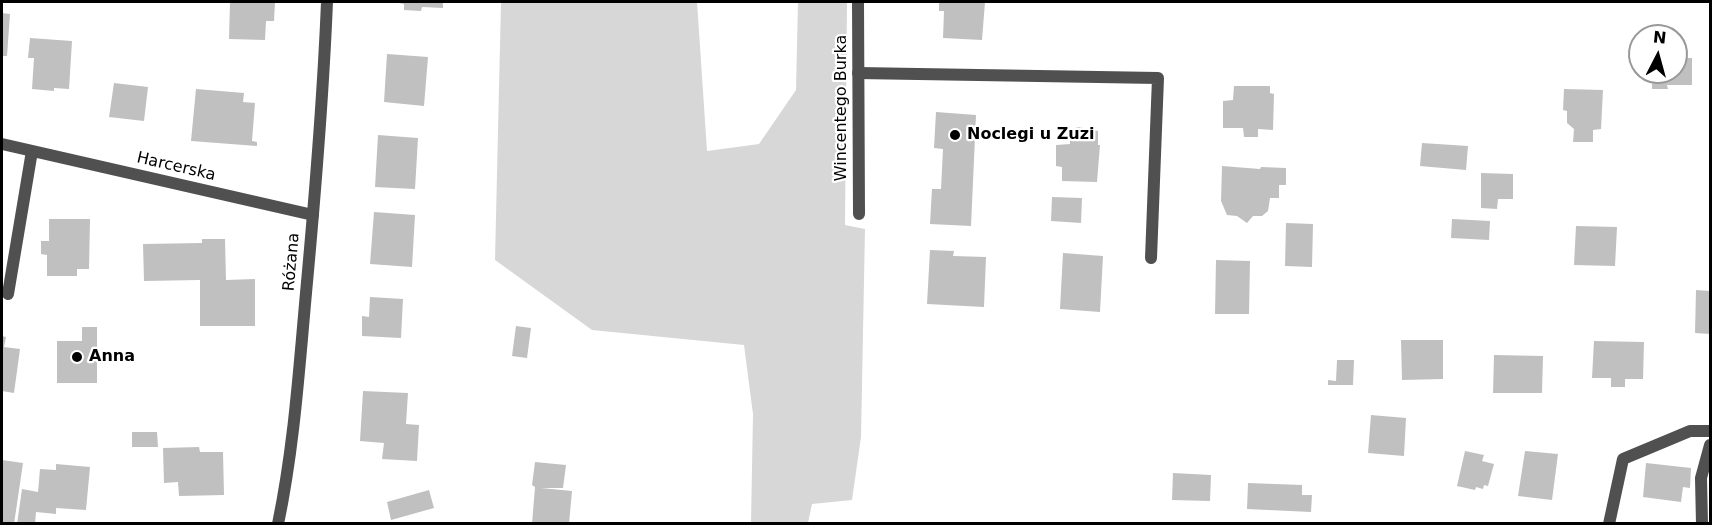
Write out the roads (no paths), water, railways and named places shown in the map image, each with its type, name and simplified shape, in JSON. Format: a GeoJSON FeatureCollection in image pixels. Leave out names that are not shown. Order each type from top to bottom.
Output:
{"type":"FeatureCollection","features":[{"type":"Feature","properties":{"kind":"street","name":"Różana"},"geometry":{"type":"LineString","coordinates":[[278,524],[287,481],[295,419],[313,215],[327,2]]}},
{"type":"Feature","properties":{"kind":"street","name":"Wincentego Burka"},"geometry":{"type":"LineString","coordinates":[[858,2],[859,214]]}},
{"type":"Feature","properties":{"kind":"street"},"geometry":{"type":"LineString","coordinates":[[858,73],[1158,78],[1151,258]]}},
{"type":"Feature","properties":{"kind":"street","name":"Harcerska"},"geometry":{"type":"LineString","coordinates":[[2,144],[313,215]]}},
{"type":"Feature","properties":{"kind":"street"},"geometry":{"type":"LineString","coordinates":[[8,294],[33,151]]}},
{"type":"Feature","properties":{"kind":"street"},"geometry":{"type":"LineString","coordinates":[[1609,524],[1623,459],[1690,431],[1710,431]]}},
{"type":"Feature","properties":{"kind":"street"},"geometry":{"type":"LineString","coordinates":[[1702,524],[1701,478],[1710,445]]}},
{"type":"Feature","properties":{"kind":"place","name":"Noclegi u Zuzi"},"geometry":{"type":"Point","coordinates":[955,135]}},
{"type":"Feature","properties":{"kind":"place","name":"Anna"},"geometry":{"type":"Point","coordinates":[77,357]}}]}
